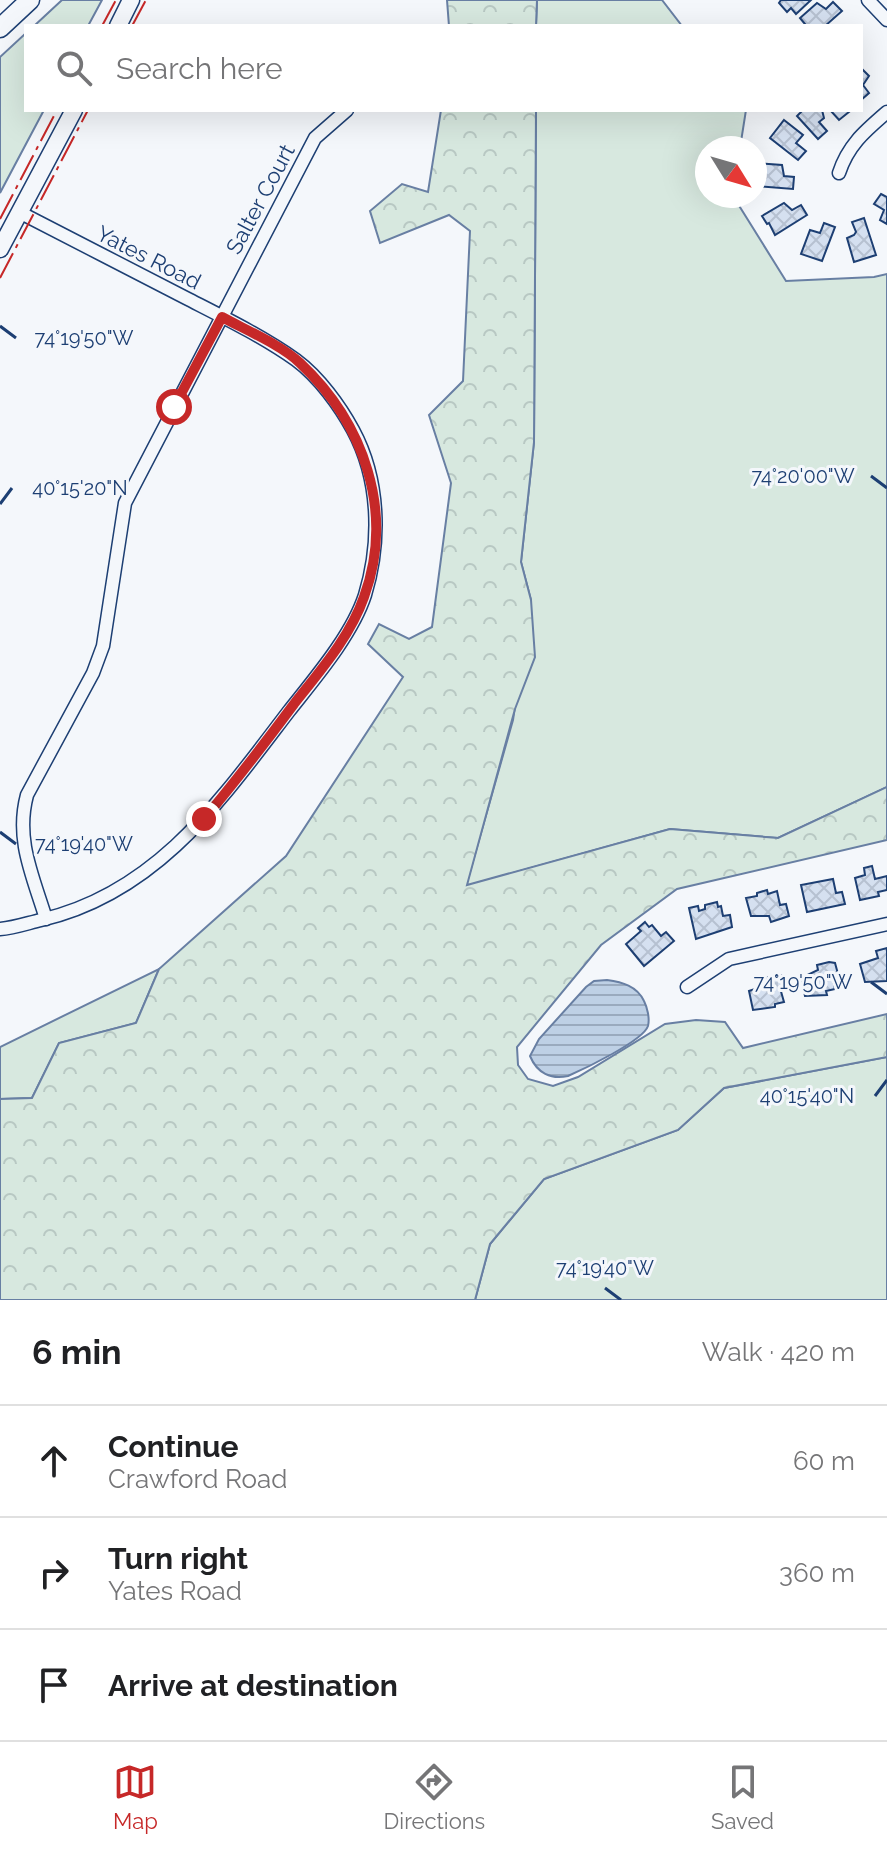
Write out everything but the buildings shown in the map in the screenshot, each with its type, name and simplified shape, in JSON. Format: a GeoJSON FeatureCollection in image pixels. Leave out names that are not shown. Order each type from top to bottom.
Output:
{"type":"FeatureCollection","features":[{"type":"Feature","properties":{"kind":"highway"},"geometry":{"type":"LineString","coordinates":[[0,28],[30,0]]}},
{"type":"Feature","properties":{"kind":"main road"},"geometry":{"type":"LineString","coordinates":[[119,24],[131,0]]}},
{"type":"Feature","properties":{"kind":"main road"},"geometry":{"type":"LineString","coordinates":[[0,249],[73,112]]}},
{"type":"Feature","properties":{"kind":"street"},"geometry":{"type":"LineString","coordinates":[[868,0],[887,20]]}},
{"type":"Feature","properties":{"kind":"street","name":"Salter Court"},"geometry":{"type":"LineString","coordinates":[[46,919],[21,831],[27,795],[93,673],[103,646],[125,503],[315,138],[345,112]]}},
{"type":"Feature","properties":{"kind":"street"},"geometry":{"type":"LineString","coordinates":[[839,173],[855,140],[887,112]]}},
{"type":"Feature","properties":{"kind":"street","name":"Yates Road"},"geometry":{"type":"LineString","coordinates":[[0,929],[73,912],[141,874],[176,848],[226,793],[336,650],[364,598],[373,561],[377,521],[370,475],[355,432],[335,401],[299,361],[222,317],[19,212]]}},
{"type":"Feature","properties":{"kind":"street"},"geometry":{"type":"LineString","coordinates":[[687,987],[729,959],[887,924]]}},
{"type":"Feature","properties":{"kind":"green space"},"geometry":{"type":"Polygon","coordinates":[[[62,0],[102,0],[89,24],[36,24],[62,0]]]}},
{"type":"Feature","properties":{"kind":"green space"},"geometry":{"type":"Polygon","coordinates":[[[447,0],[537,0],[536,24],[449,24],[447,0]]]}},
{"type":"Feature","properties":{"kind":"green space"},"geometry":{"type":"Polygon","coordinates":[[[537,0],[662,0],[680,24],[536,24],[537,0]]]}},
{"type":"Feature","properties":{"kind":"green space"},"geometry":{"type":"Polygon","coordinates":[[[24,35],[24,112],[43,112],[0,193],[0,57],[24,35]]]}},
{"type":"Feature","properties":{"kind":"green space"},"geometry":{"type":"Polygon","coordinates":[[[441,112],[536,112],[534,442],[521,562],[531,600],[535,657],[515,709],[467,885],[670,829],[778,838],[887,787],[887,840],[677,889],[601,945],[517,1047],[518,1065],[528,1079],[553,1086],[578,1077],[665,1024],[696,1020],[725,1022],[743,1048],[887,1014],[887,1057],[724,1088],[678,1130],[544,1179],[490,1244],[475,1300],[0,1300],[0,1099],[32,1098],[59,1043],[136,1023],[159,969],[286,856],[403,677],[368,644],[379,624],[409,639],[432,627],[451,483],[429,415],[463,381],[470,231],[449,215],[380,243],[370,211],[402,184],[428,192],[441,112]]]}},
{"type":"Feature","properties":{"kind":"green space"},"geometry":{"type":"Polygon","coordinates":[[[536,112],[746,112],[742,136],[695,136],[695,208],[740,208],[786,281],[887,274],[887,787],[778,838],[670,829],[466,886],[513,720],[531,600],[521,562],[534,442],[536,112]]]}},
{"type":"Feature","properties":{"kind":"green space"},"geometry":{"type":"Polygon","coordinates":[[[159,969],[136,1023],[59,1043],[32,1098],[0,1099],[0,1047],[159,969]]]}},
{"type":"Feature","properties":{"kind":"green space"},"geometry":{"type":"Polygon","coordinates":[[[887,1057],[887,1300],[475,1300],[490,1244],[544,1179],[678,1130],[724,1088],[887,1057]]]}},
{"type":"Feature","properties":{"kind":"water"},"geometry":{"type":"Polygon","coordinates":[[[607,980],[628,986],[641,996],[646,1006],[648,1026],[636,1039],[612,1054],[568,1076],[545,1074],[530,1056],[539,1039],[586,987],[594,981],[607,980]]]}},
{"type":"Feature","properties":{"kind":"power"},"geometry":{"type":"LineString","coordinates":[[103,24],[116,0]]}},
{"type":"Feature","properties":{"kind":"power"},"geometry":{"type":"LineString","coordinates":[[133,24],[146,0]]}},
{"type":"Feature","properties":{"kind":"power"},"geometry":{"type":"LineString","coordinates":[[0,219],[56,112]]}},
{"type":"Feature","properties":{"kind":"power"},"geometry":{"type":"LineString","coordinates":[[0,278],[87,112]]}},
{"type":"Feature","properties":{"kind":"route"},"geometry":{"type":"LineString","coordinates":[[174,407],[222,317],[251,332],[299,361],[335,401],[355,432],[370,475],[377,521],[373,561],[364,598],[336,650],[204,819]]}}]}
